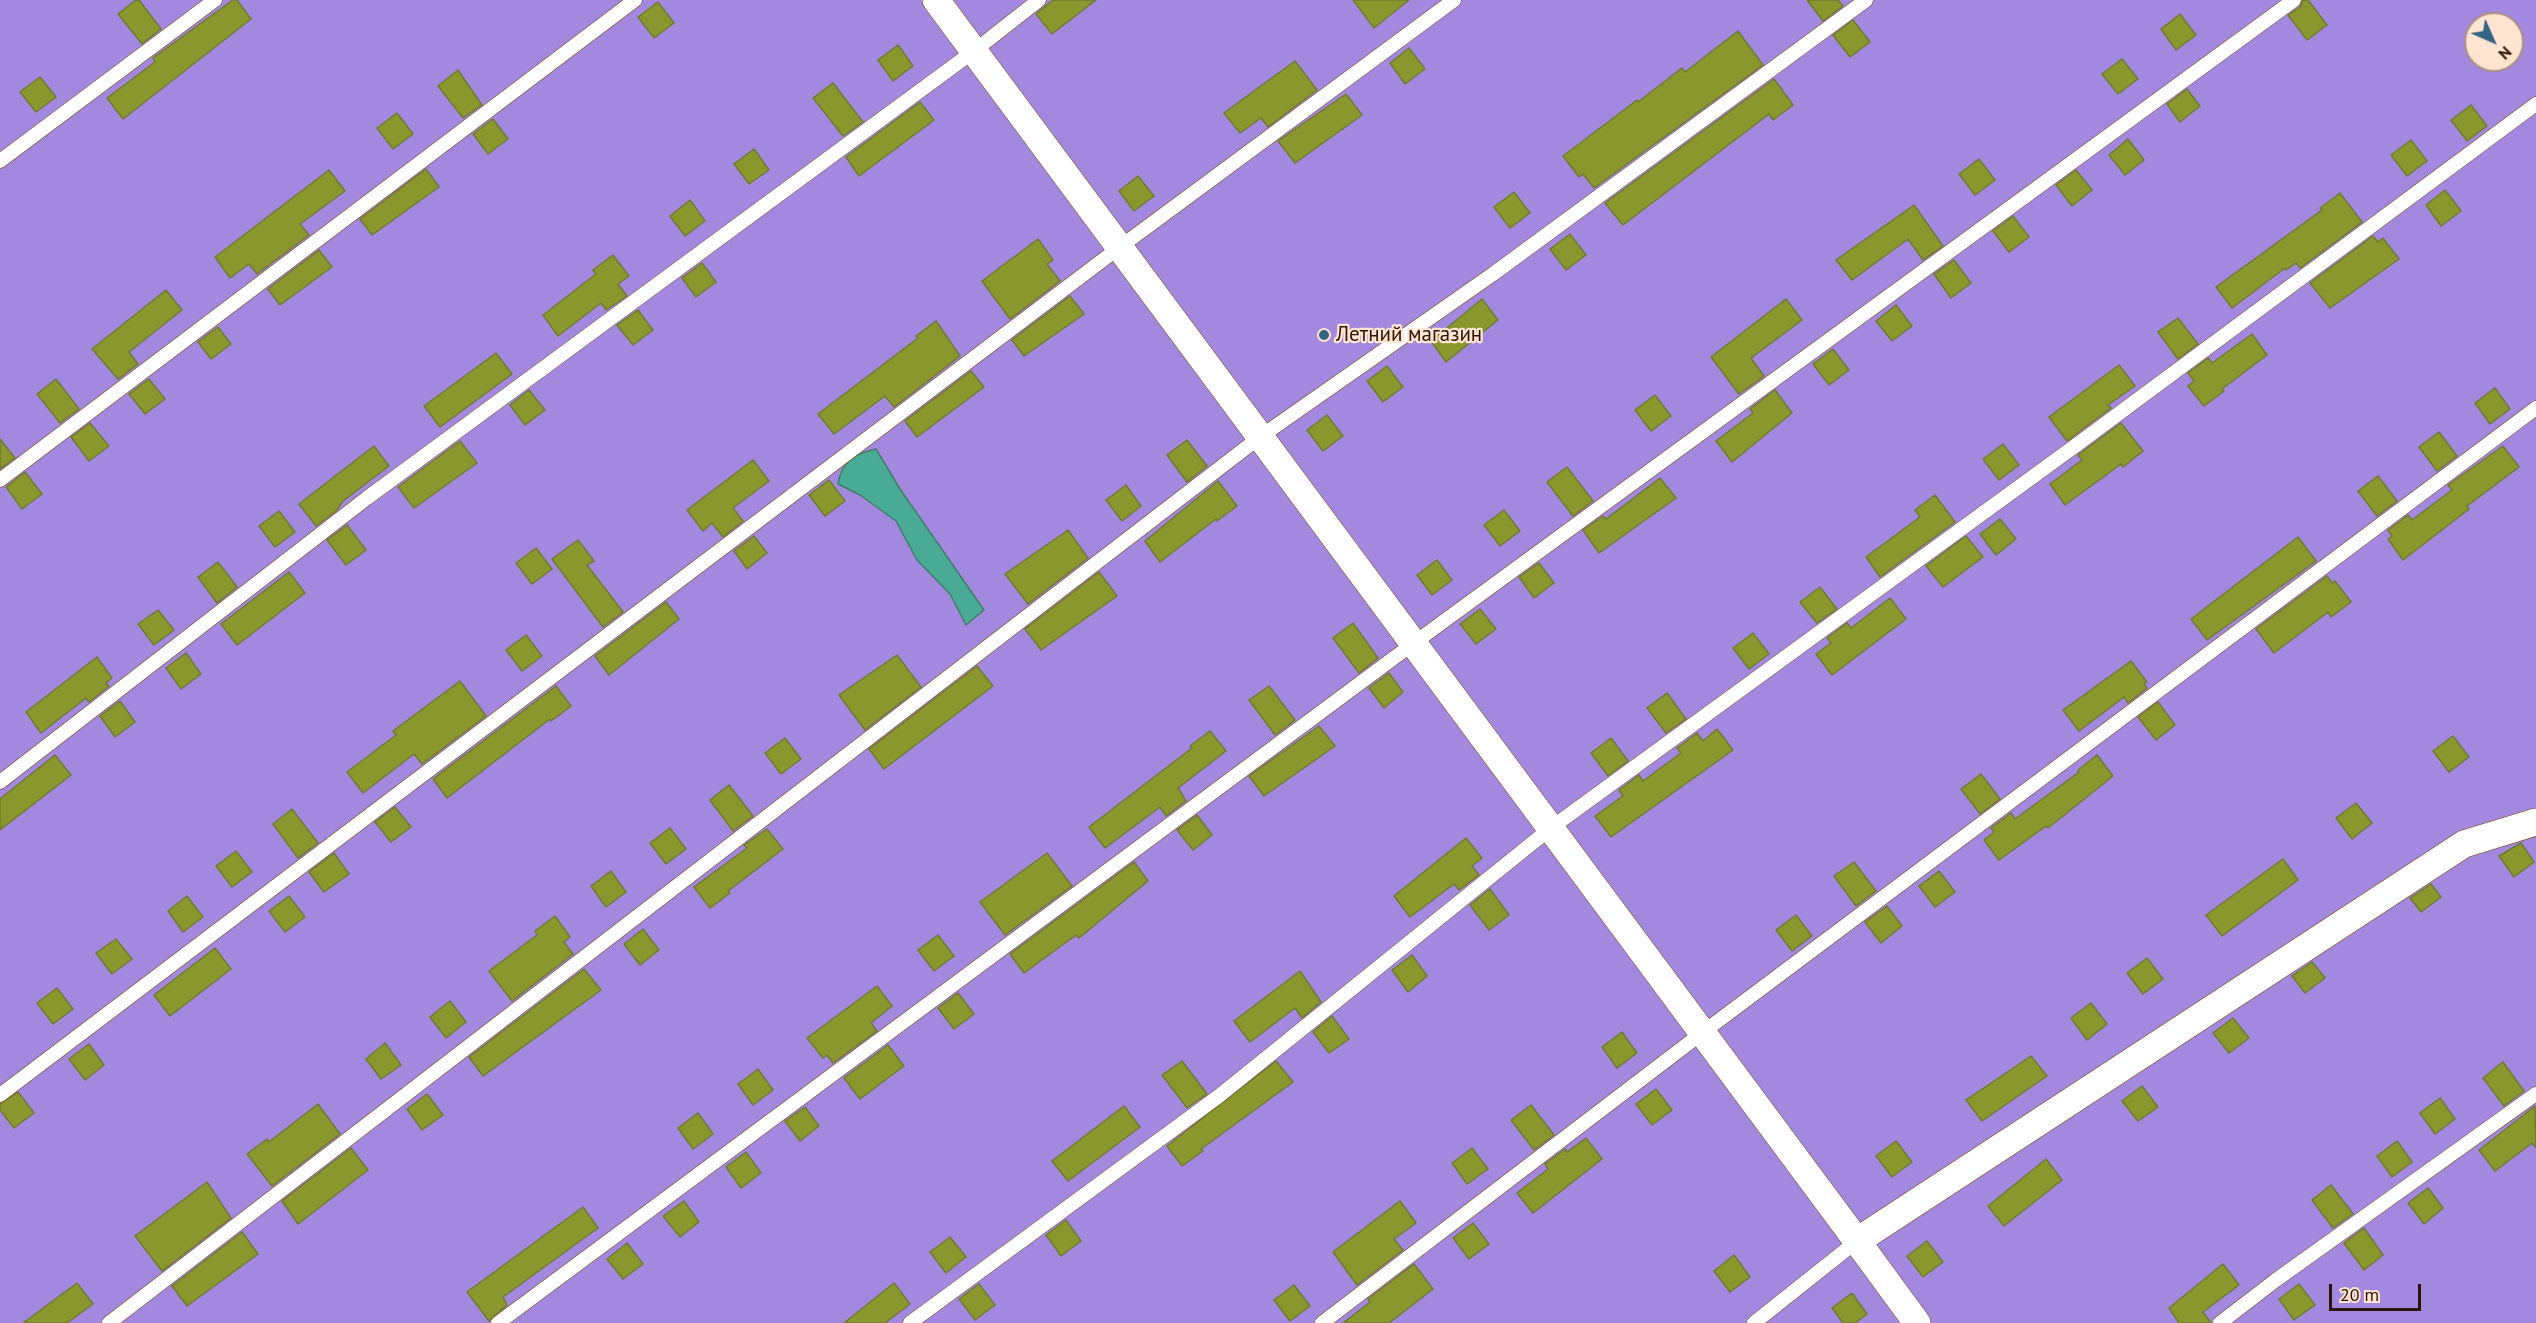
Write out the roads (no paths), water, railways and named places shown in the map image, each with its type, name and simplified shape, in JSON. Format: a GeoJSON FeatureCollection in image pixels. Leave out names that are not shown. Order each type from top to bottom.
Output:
{"type":"FeatureCollection","features":[{"type":"Feature","properties":{"kind":"street"},"geometry":{"type":"LineString","coordinates":[[936,0],[1917,1323]]}},
{"type":"Feature","properties":{"kind":"street"},"geometry":{"type":"LineString","coordinates":[[1857,1241],[2464,844],[2536,822]]}},
{"type":"Feature","properties":{"kind":"lane"},"geometry":{"type":"LineString","coordinates":[[0,161],[214,0]]}},
{"type":"Feature","properties":{"kind":"lane"},"geometry":{"type":"LineString","coordinates":[[0,480],[635,0]]}},
{"type":"Feature","properties":{"kind":"lane"},"geometry":{"type":"LineString","coordinates":[[0,782],[367,498],[974,51],[1039,0]]}},
{"type":"Feature","properties":{"kind":"lane"},"geometry":{"type":"LineString","coordinates":[[0,1095],[1120,247],[1454,0]]}},
{"type":"Feature","properties":{"kind":"lane"},"geometry":{"type":"LineString","coordinates":[[109,1323],[1260,437],[1502,267],[1866,0]]}},
{"type":"Feature","properties":{"kind":"lane"},"geometry":{"type":"LineString","coordinates":[[498,1323],[1414,644],[2294,0]]}},
{"type":"Feature","properties":{"kind":"lane"},"geometry":{"type":"LineString","coordinates":[[910,1323],[1219,1096],[1551,828],[2075,446],[2536,104]]}},
{"type":"Feature","properties":{"kind":"lane"},"geometry":{"type":"LineString","coordinates":[[1322,1323],[1702,1033],[2536,408]]}},
{"type":"Feature","properties":{"kind":"lane"},"geometry":{"type":"LineString","coordinates":[[2220,1323],[2276,1280],[2536,1094]]}},
{"type":"Feature","properties":{"kind":"lane"},"geometry":{"type":"LineString","coordinates":[[1754,1323],[1857,1241]]}},
{"type":"Feature","properties":{"kind":"water"},"geometry":{"type":"Polygon","coordinates":[[[876,449],[900,489],[984,610],[966,625],[950,594],[917,560],[896,521],[860,495],[838,484],[846,464],[862,453],[876,449]]]}},
{"type":"Feature","properties":{"kind":"place","name":"Летний магазин"},"geometry":{"type":"Point","coordinates":[1324,335]}}]}
